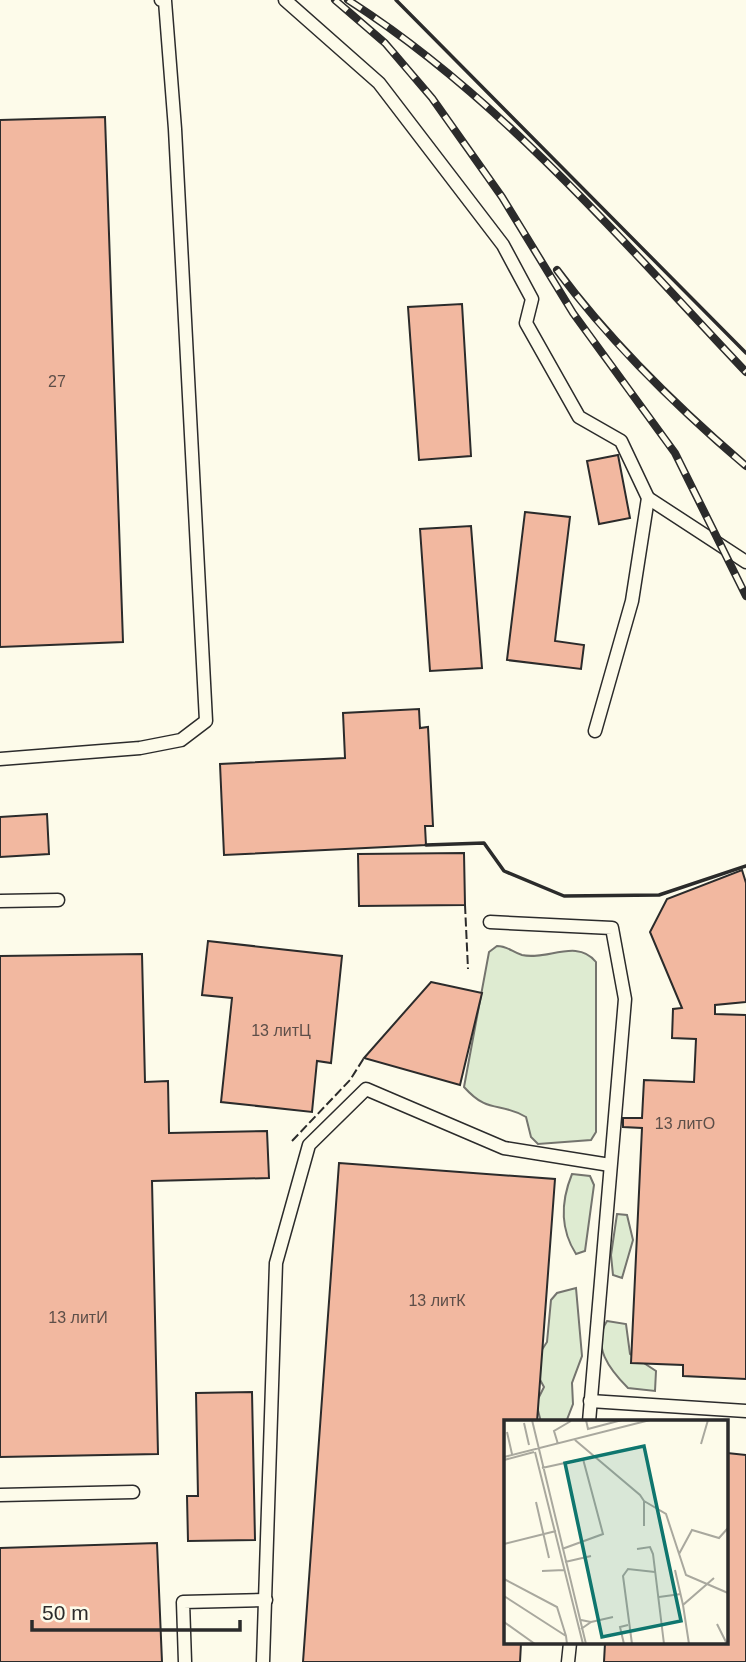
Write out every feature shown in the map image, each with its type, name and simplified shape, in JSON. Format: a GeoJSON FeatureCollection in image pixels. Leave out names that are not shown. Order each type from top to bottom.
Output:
{"type":"FeatureCollection","features":[{"type":"Feature","properties":{"kind":"lane"},"geometry":{"type":"LineString","coordinates":[[0,759],[140,748],[181,740],[206,721],[175,129],[165,1],[161,0]]}},
{"type":"Feature","properties":{"kind":"lane"},"geometry":{"type":"LineString","coordinates":[[285,0],[379,83],[503,245],[532,299],[526,323],[579,417],[621,441],[648,498],[746,562]]}},
{"type":"Feature","properties":{"kind":"lane"},"geometry":{"type":"LineString","coordinates":[[595,731],[632,601],[648,498]]}},
{"type":"Feature","properties":{"kind":"lane"},"geometry":{"type":"LineString","coordinates":[[0,901],[58,900]]}},
{"type":"Feature","properties":{"kind":"lane"},"geometry":{"type":"LineString","coordinates":[[490,922],[612,928],[625,999],[589,1420]]}},
{"type":"Feature","properties":{"kind":"lane"},"geometry":{"type":"LineString","coordinates":[[263,1662],[276,1264],[309,1144],[366,1089],[505,1149],[610,1165]]}},
{"type":"Feature","properties":{"kind":"lane"},"geometry":{"type":"LineString","coordinates":[[590,1401],[746,1411]]}},
{"type":"Feature","properties":{"kind":"lane"},"geometry":{"type":"LineString","coordinates":[[0,1495],[133,1492]]}},
{"type":"Feature","properties":{"kind":"lane"},"geometry":{"type":"LineString","coordinates":[[185,1662],[183,1602],[266,1600]]}},
{"type":"Feature","properties":{"kind":"lane"},"geometry":{"type":"LineString","coordinates":[[568,1662],[570,1644]]}},
{"type":"Feature","properties":{"kind":"green space"},"geometry":{"type":"Polygon","coordinates":[[[497,946],[531,956],[580,952],[596,962],[596,1132],[591,1140],[538,1144],[531,1137],[526,1117],[517,1112],[487,1105],[464,1087],[489,952],[497,946]]]}},
{"type":"Feature","properties":{"kind":"green space"},"geometry":{"type":"Polygon","coordinates":[[[572,1174],[590,1176],[594,1185],[585,1251],[576,1254],[567,1235],[564,1215],[572,1174]]]}},
{"type":"Feature","properties":{"kind":"green space"},"geometry":{"type":"Polygon","coordinates":[[[617,1214],[627,1215],[633,1240],[622,1278],[613,1275],[611,1255],[617,1214]]]}},
{"type":"Feature","properties":{"kind":"green space"},"geometry":{"type":"Polygon","coordinates":[[[576,1288],[582,1356],[572,1383],[573,1404],[567,1420],[540,1420],[536,1403],[544,1387],[532,1365],[547,1342],[551,1300],[557,1293],[576,1288]]]}},
{"type":"Feature","properties":{"kind":"green space"},"geometry":{"type":"Polygon","coordinates":[[[607,1321],[626,1324],[630,1354],[656,1371],[655,1391],[628,1388],[609,1365],[601,1339],[607,1321]]]}},
{"type":"Feature","properties":{"kind":"building"},"geometry":{"type":"Polygon","coordinates":[[[105,117],[123,642],[0,647],[0,120],[105,117]]]}},
{"type":"Feature","properties":{"kind":"building"},"geometry":{"type":"Polygon","coordinates":[[[462,304],[471,456],[419,460],[408,307],[462,304]]]}},
{"type":"Feature","properties":{"kind":"building"},"geometry":{"type":"Polygon","coordinates":[[[618,455],[630,518],[599,524],[587,461],[618,455]]]}},
{"type":"Feature","properties":{"kind":"building"},"geometry":{"type":"Polygon","coordinates":[[[525,512],[570,517],[555,641],[584,645],[581,669],[507,660],[525,512]]]}},
{"type":"Feature","properties":{"kind":"building"},"geometry":{"type":"Polygon","coordinates":[[[471,526],[482,668],[430,671],[420,529],[471,526]]]}},
{"type":"Feature","properties":{"kind":"building"},"geometry":{"type":"Polygon","coordinates":[[[419,709],[420,728],[428,727],[433,826],[425,826],[426,845],[224,855],[220,764],[345,758],[343,713],[419,709]]]}},
{"type":"Feature","properties":{"kind":"building"},"geometry":{"type":"Polygon","coordinates":[[[47,814],[49,854],[0,857],[0,817],[47,814]]]}},
{"type":"Feature","properties":{"kind":"building"},"geometry":{"type":"Polygon","coordinates":[[[464,853],[465,905],[359,906],[358,854],[464,853]]]}},
{"type":"Feature","properties":{"kind":"building"},"geometry":{"type":"Polygon","coordinates":[[[742,870],[746,883],[746,1002],[715,1005],[715,1014],[746,1015],[746,1379],[683,1376],[683,1365],[631,1363],[642,1128],[623,1127],[623,1118],[642,1118],[644,1080],[694,1082],[696,1039],[672,1038],[673,1009],[682,1008],[650,932],[667,899],[742,870]]]}},
{"type":"Feature","properties":{"kind":"building"},"geometry":{"type":"Polygon","coordinates":[[[208,941],[342,956],[331,1063],[317,1061],[312,1112],[221,1102],[232,998],[202,995],[208,941]]]}},
{"type":"Feature","properties":{"kind":"building"},"geometry":{"type":"Polygon","coordinates":[[[142,954],[145,1082],[168,1081],[169,1133],[267,1131],[269,1178],[152,1181],[158,1454],[0,1457],[0,956],[142,954]]]}},
{"type":"Feature","properties":{"kind":"building"},"geometry":{"type":"Polygon","coordinates":[[[431,982],[482,993],[460,1085],[364,1058],[431,982]]]}},
{"type":"Feature","properties":{"kind":"building"},"geometry":{"type":"Polygon","coordinates":[[[339,1163],[555,1179],[537,1420],[504,1420],[504,1644],[521,1644],[520,1662],[303,1662],[339,1163]]]}},
{"type":"Feature","properties":{"kind":"building"},"geometry":{"type":"Polygon","coordinates":[[[252,1392],[255,1540],[188,1541],[187,1496],[198,1496],[196,1393],[252,1392]]]}},
{"type":"Feature","properties":{"kind":"building"},"geometry":{"type":"Polygon","coordinates":[[[728,1453],[746,1455],[746,1662],[604,1662],[605,1644],[728,1644],[728,1453]]]}},
{"type":"Feature","properties":{"kind":"building"},"geometry":{"type":"Polygon","coordinates":[[[157,1543],[162,1662],[0,1662],[0,1548],[157,1543]]]}},
{"type":"Feature","properties":{"kind":"railway"},"geometry":{"type":"LineString","coordinates":[[335,0],[385,43],[432,98],[502,197],[573,313],[675,453],[746,596]]}},
{"type":"Feature","properties":{"kind":"railway"},"geometry":{"type":"LineString","coordinates":[[348,0],[404,38],[508,126],[606,222],[746,372]]}},
{"type":"Feature","properties":{"kind":"railway"},"geometry":{"type":"LineString","coordinates":[[557,270],[622,349],[695,421],[746,466]]}},
{"type":"Feature","properties":{"kind":"fence"},"geometry":{"type":"LineString","coordinates":[[465,905],[468,969]]}},
{"type":"Feature","properties":{"kind":"fence"},"geometry":{"type":"LineString","coordinates":[[292,1141],[350,1080],[364,1058]]}},
{"type":"Feature","properties":{"kind":"wall"},"geometry":{"type":"LineString","coordinates":[[396,0],[746,353]]}},
{"type":"Feature","properties":{"kind":"wall"},"geometry":{"type":"LineString","coordinates":[[426,845],[484,843],[504,871],[564,896],[659,895],[746,866]]}}]}
